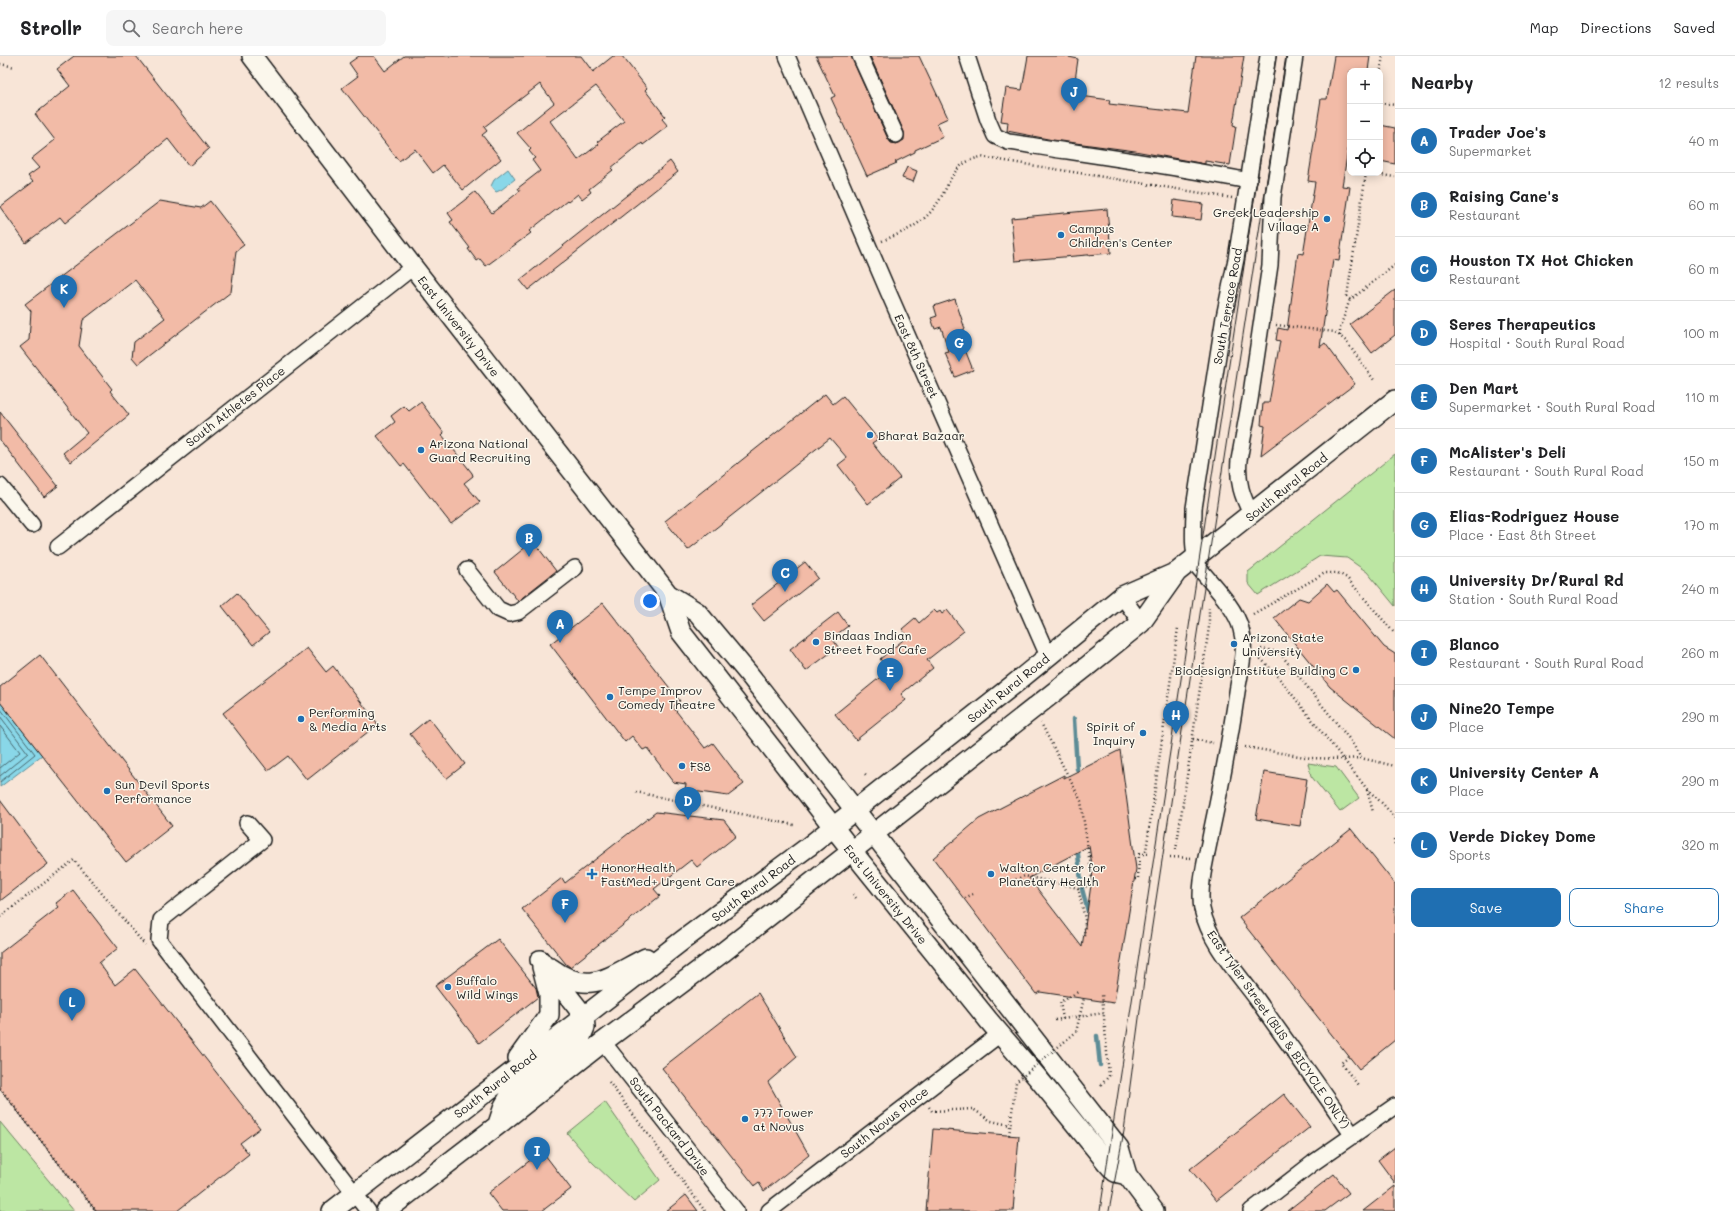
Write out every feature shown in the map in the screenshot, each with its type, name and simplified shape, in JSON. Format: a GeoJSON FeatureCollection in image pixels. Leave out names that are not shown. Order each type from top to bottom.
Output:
{"type":"FeatureCollection","features":[{"type":"Feature","properties":{"kind":"main road","name":"East University Drive"},"geometry":{"type":"LineString","coordinates":[[252,56],[413,267],[668,594],[681,632],[852,851],[1000,1034],[1115,1172],[1127,1175]]}},
{"type":"Feature","properties":{"kind":"main road","name":"South Rural Road"},"geometry":{"type":"LineString","coordinates":[[386,1211],[498,1126],[603,1042],[722,953],[1141,623],[1177,572],[1194,557],[1252,515],[1395,400]]}},
{"type":"Feature","properties":{"kind":"main road","name":"South Rural Road"},"geometry":{"type":"LineString","coordinates":[[332,1211],[683,940],[856,810],[1122,596],[1177,572]]}},
{"type":"Feature","properties":{"kind":"main road","name":"East University Drive"},"geometry":{"type":"LineString","coordinates":[[668,594],[697,612],[748,673],[856,810],[1119,1148],[1127,1175],[1154,1211]]}},
{"type":"Feature","properties":{"kind":"main road"},"geometry":{"type":"LineString","coordinates":[[540,960],[560,975],[573,981],[590,983],[601,980],[683,940]]}},
{"type":"Feature","properties":{"kind":"main road"},"geometry":{"type":"LineString","coordinates":[[498,1126],[504,1106],[512,1092],[580,1039],[585,1027],[584,1016],[540,960]]}},
{"type":"Feature","properties":{"kind":"main road"},"geometry":{"type":"LineString","coordinates":[[501,1080],[538,1032],[549,1015],[549,994],[540,960]]}},
{"type":"Feature","properties":{"kind":"street","name":"East 8th Street"},"geometry":{"type":"LineString","coordinates":[[787,56],[887,289],[1048,656]]}},
{"type":"Feature","properties":{"kind":"street"},"geometry":{"type":"LineString","coordinates":[[860,56],[896,135]]}},
{"type":"Feature","properties":{"kind":"street"},"geometry":{"type":"LineString","coordinates":[[967,56],[988,120],[995,136],[1008,142],[1101,155],[1249,180]]}},
{"type":"Feature","properties":{"kind":"street","name":"South Terrace Road"},"geometry":{"type":"LineString","coordinates":[[1194,557],[1193,536],[1196,498],[1224,317],[1246,200],[1268,56]]}},
{"type":"Feature","properties":{"kind":"street"},"geometry":{"type":"LineString","coordinates":[[1252,515],[1240,490],[1238,470],[1270,265],[1273,197],[1295,56]]}},
{"type":"Feature","properties":{"kind":"street","name":"South Athletes Place"},"geometry":{"type":"LineString","coordinates":[[58,547],[413,267]]}},
{"type":"Feature","properties":{"kind":"street"},"geometry":{"type":"LineString","coordinates":[[0,486],[32,525]]}},
{"type":"Feature","properties":{"kind":"street","name":"East Tyler Street (BUS & BICYCLE ONLY)"},"geometry":{"type":"LineString","coordinates":[[1194,557],[1198,566],[1237,618],[1241,629],[1243,656],[1229,745],[1206,859],[1201,893],[1202,907],[1206,921],[1223,952],[1334,1108],[1352,1136]]}},
{"type":"Feature","properties":{"kind":"street"},"geometry":{"type":"LineString","coordinates":[[467,570],[498,609],[509,614],[518,612],[575,568]]}},
{"type":"Feature","properties":{"kind":"street"},"geometry":{"type":"LineString","coordinates":[[1122,596],[1141,623]]}},
{"type":"Feature","properties":{"kind":"street"},"geometry":{"type":"LineString","coordinates":[[247,823],[262,840],[162,920],[160,940],[368,1211]]}},
{"type":"Feature","properties":{"kind":"street","name":"South Novus Place"},"geometry":{"type":"LineString","coordinates":[[769,1211],[1000,1034]]}},
{"type":"Feature","properties":{"kind":"street","name":"South Packard Drive"},"geometry":{"type":"LineString","coordinates":[[603,1042],[736,1211]]}},
{"type":"Feature","properties":{"kind":"street"},"geometry":{"type":"LineString","coordinates":[[1251,1211],[1313,1163],[1395,1106]]}},
{"type":"Feature","properties":{"kind":"path"},"geometry":{"type":"LineString","coordinates":[[1381,68],[1383,56]]}},
{"type":"Feature","properties":{"kind":"path"},"geometry":{"type":"LineString","coordinates":[[0,64],[15,67]]}},
{"type":"Feature","properties":{"kind":"path"},"geometry":{"type":"LineString","coordinates":[[1383,103],[1395,105]]}},
{"type":"Feature","properties":{"kind":"path"},"geometry":{"type":"LineString","coordinates":[[881,242],[913,228],[924,219],[941,198],[952,174],[969,159],[981,157],[1246,200]]}},
{"type":"Feature","properties":{"kind":"path"},"geometry":{"type":"LineString","coordinates":[[1383,175],[1395,177]]}},
{"type":"Feature","properties":{"kind":"path"},"geometry":{"type":"LineString","coordinates":[[1350,299],[1347,296],[1366,176]]}},
{"type":"Feature","properties":{"kind":"path"},"geometry":{"type":"LineString","coordinates":[[1340,336],[1340,328],[1350,299],[1395,265]]}},
{"type":"Feature","properties":{"kind":"path"},"geometry":{"type":"LineString","coordinates":[[1274,325],[1335,332],[1346,340],[1374,380]]}},
{"type":"Feature","properties":{"kind":"path"},"geometry":{"type":"LineString","coordinates":[[1253,614],[1325,573],[1338,573],[1348,578],[1395,634]]}},
{"type":"Feature","properties":{"kind":"path"},"geometry":{"type":"LineString","coordinates":[[1176,850],[1209,627],[1209,608]]}},
{"type":"Feature","properties":{"kind":"path"},"geometry":{"type":"LineString","coordinates":[[1135,879],[1138,879],[1139,854],[1148,854],[1146,851],[1178,628]]}},
{"type":"Feature","properties":{"kind":"path"},"geometry":{"type":"LineString","coordinates":[[1261,649],[1279,652],[1350,741],[1360,758]]}},
{"type":"Feature","properties":{"kind":"path"},"geometry":{"type":"LineString","coordinates":[[1243,656],[1260,658],[1275,673],[1367,789],[1384,804],[1395,818]]}},
{"type":"Feature","properties":{"kind":"path"},"geometry":{"type":"LineString","coordinates":[[1008,882],[1025,876],[1078,888],[1093,885],[1081,801],[1041,723]]}},
{"type":"Feature","properties":{"kind":"path"},"geometry":{"type":"LineString","coordinates":[[1193,739],[1213,742]]}},
{"type":"Feature","properties":{"kind":"path"},"geometry":{"type":"LineString","coordinates":[[1245,747],[1311,758],[1360,758],[1395,766]]}},
{"type":"Feature","properties":{"kind":"path"},"geometry":{"type":"LineString","coordinates":[[1367,789],[1373,812]]}},
{"type":"Feature","properties":{"kind":"path"},"geometry":{"type":"LineString","coordinates":[[636,792],[794,825]]}},
{"type":"Feature","properties":{"kind":"path"},"geometry":{"type":"LineString","coordinates":[[1394,840],[1395,846]]}},
{"type":"Feature","properties":{"kind":"path"},"geometry":{"type":"LineString","coordinates":[[1170,857],[1195,858]]}},
{"type":"Feature","properties":{"kind":"path"},"geometry":{"type":"LineString","coordinates":[[0,917],[74,860],[147,947]]}},
{"type":"Feature","properties":{"kind":"path"},"geometry":{"type":"LineString","coordinates":[[1078,888],[1085,919],[1084,937]]}},
{"type":"Feature","properties":{"kind":"path"},"geometry":{"type":"LineString","coordinates":[[853,894],[856,898]]}},
{"type":"Feature","properties":{"kind":"path"},"geometry":{"type":"LineString","coordinates":[[965,898],[973,894]]}},
{"type":"Feature","properties":{"kind":"path"},"geometry":{"type":"LineString","coordinates":[[1063,1019],[1060,1002],[1078,992]]}},
{"type":"Feature","properties":{"kind":"path"},"geometry":{"type":"LineString","coordinates":[[1101,1085],[1109,1076],[1102,994]]}},
{"type":"Feature","properties":{"kind":"path"},"geometry":{"type":"LineString","coordinates":[[1009,1135],[1016,1082],[1076,1032],[1084,998]]}},
{"type":"Feature","properties":{"kind":"path"},"geometry":{"type":"LineString","coordinates":[[1056,1020],[1104,1013]]}},
{"type":"Feature","properties":{"kind":"path"},"geometry":{"type":"LineString","coordinates":[[1349,1057],[1341,1063],[1358,1085]]}},
{"type":"Feature","properties":{"kind":"path"},"geometry":{"type":"LineString","coordinates":[[609,1082],[705,1211]]}},
{"type":"Feature","properties":{"kind":"path"},"geometry":{"type":"LineString","coordinates":[[0,1088],[96,1211]]}},
{"type":"Feature","properties":{"kind":"path"},"geometry":{"type":"LineString","coordinates":[[926,1105],[932,1111],[973,1109],[991,1121],[1010,1125]]}},
{"type":"Feature","properties":{"kind":"green space"},"geometry":{"type":"Polygon","coordinates":[[[1395,454],[1395,606],[1367,572],[1347,558],[1320,556],[1258,595],[1248,583],[1248,572],[1395,454]]]}},
{"type":"Feature","properties":{"kind":"green space"},"geometry":{"type":"Polygon","coordinates":[[[1308,763],[1336,767],[1359,798],[1340,812],[1311,776],[1308,763]]]}},
{"type":"Feature","properties":{"kind":"green space"},"geometry":{"type":"Polygon","coordinates":[[[605,1102],[660,1180],[634,1202],[592,1162],[567,1133],[605,1102]]]}},
{"type":"Feature","properties":{"kind":"green space"},"geometry":{"type":"Polygon","coordinates":[[[0,1122],[74,1211],[0,1211],[0,1122]]]}},
{"type":"Feature","properties":{"kind":"water"},"geometry":{"type":"Polygon","coordinates":[[[508,169],[515,179],[496,192],[491,186],[494,180],[508,169]]]}},
{"type":"Feature","properties":{"kind":"water"},"geometry":{"type":"Polygon","coordinates":[[[0,702],[42,755],[0,787],[0,702]]]}},
{"type":"Feature","properties":{"kind":"building"},"geometry":{"type":"Polygon","coordinates":[[[74,56],[136,56],[209,149],[189,166],[168,139],[65,223],[60,217],[26,243],[0,207],[33,182],[28,176],[39,168],[31,159],[55,140],[35,114],[70,86],[57,69],[74,56]]]}},
{"type":"Feature","properties":{"kind":"building"},"geometry":{"type":"Polygon","coordinates":[[[359,56],[374,56],[385,71],[404,56],[581,56],[593,72],[613,56],[622,56],[647,88],[645,90],[665,116],[662,119],[668,126],[643,145],[642,143],[611,168],[613,170],[589,189],[591,192],[582,199],[578,194],[568,202],[567,201],[529,231],[531,233],[486,266],[480,259],[477,261],[468,249],[470,248],[450,222],[453,220],[448,213],[475,192],[492,213],[520,191],[518,188],[540,171],[532,160],[535,158],[529,151],[531,149],[517,133],[554,103],[540,84],[484,127],[487,131],[482,135],[501,159],[463,190],[443,165],[433,173],[415,149],[399,161],[342,88],[358,76],[349,63],[359,56]],[[596,86],[550,121],[578,160],[599,144],[597,142],[624,121],[596,86]]]}},
{"type":"Feature","properties":{"kind":"building"},"geometry":{"type":"Polygon","coordinates":[[[816,56],[851,56],[888,139],[891,143],[896,144],[904,140],[904,132],[870,56],[919,56],[948,118],[937,123],[943,137],[915,150],[915,152],[895,162],[897,163],[867,176],[831,98],[835,96],[816,56]]]}},
{"type":"Feature","properties":{"kind":"building"},"geometry":{"type":"Polygon","coordinates":[[[1028,56],[1069,56],[1078,59],[1073,95],[1110,100],[1109,104],[1188,113],[1196,56],[1244,56],[1233,125],[1236,126],[1230,165],[1205,161],[1205,164],[1135,151],[1053,140],[1007,131],[1008,122],[1001,121],[1006,88],[1022,90],[1028,56]]]}},
{"type":"Feature","properties":{"kind":"building"},"geometry":{"type":"Polygon","coordinates":[[[1334,56],[1370,56],[1368,68],[1347,68],[1347,156],[1342,186],[1350,187],[1339,261],[1333,260],[1320,347],[1325,343],[1355,384],[1261,455],[1265,426],[1261,425],[1263,403],[1269,403],[1280,341],[1276,340],[1278,328],[1287,330],[1298,253],[1303,254],[1315,182],[1308,181],[1321,99],[1327,99],[1334,56]]]}},
{"type":"Feature","properties":{"kind":"building"},"geometry":{"type":"Polygon","coordinates":[[[1383,126],[1395,128],[1395,164],[1383,162],[1383,126]]]}},
{"type":"Feature","properties":{"kind":"building"},"geometry":{"type":"Polygon","coordinates":[[[670,161],[678,172],[528,290],[520,280],[670,161]]]}},
{"type":"Feature","properties":{"kind":"building"},"geometry":{"type":"Polygon","coordinates":[[[907,167],[917,171],[913,182],[902,178],[907,167]]]}},
{"type":"Feature","properties":{"kind":"building"},"geometry":{"type":"Polygon","coordinates":[[[1174,200],[1203,204],[1201,220],[1172,217],[1174,200]]]}},
{"type":"Feature","properties":{"kind":"building"},"geometry":{"type":"Polygon","coordinates":[[[160,201],[201,208],[210,201],[244,245],[236,251],[231,292],[138,364],[132,357],[134,342],[165,318],[135,280],[83,320],[79,346],[112,389],[110,391],[129,415],[71,462],[63,453],[87,433],[20,347],[29,340],[31,311],[25,304],[160,201]]]}},
{"type":"Feature","properties":{"kind":"building","name":"Campus Children's Center"},"geometry":{"type":"Polygon","coordinates":[[[1107,209],[1111,253],[1015,261],[1011,218],[1107,209]]]}},
{"type":"Feature","properties":{"kind":"building"},"geometry":{"type":"Polygon","coordinates":[[[1395,290],[1395,335],[1372,353],[1350,324],[1395,290]]]}},
{"type":"Feature","properties":{"kind":"building"},"geometry":{"type":"Polygon","coordinates":[[[955,299],[965,329],[958,332],[973,370],[955,377],[945,353],[949,352],[941,327],[935,329],[931,318],[937,316],[934,306],[955,299]]]}},
{"type":"Feature","properties":{"kind":"building"},"geometry":{"type":"Polygon","coordinates":[[[825,394],[833,404],[843,396],[878,439],[872,443],[900,478],[868,504],[838,465],[847,458],[830,438],[688,550],[665,521],[825,394]]]}},
{"type":"Feature","properties":{"kind":"building","name":"Arizona National Guard Recruiting"},"geometry":{"type":"Polygon","coordinates":[[[421,402],[444,433],[442,435],[472,473],[473,476],[464,483],[480,502],[451,524],[404,464],[401,466],[377,436],[395,422],[391,416],[404,406],[409,411],[421,402]]]}},
{"type":"Feature","properties":{"kind":"building"},"geometry":{"type":"Polygon","coordinates":[[[0,412],[58,486],[44,497],[0,440],[0,412]]]}},
{"type":"Feature","properties":{"kind":"building"},"geometry":{"type":"Polygon","coordinates":[[[533,541],[556,571],[518,601],[495,572],[533,541]]]}},
{"type":"Feature","properties":{"kind":"building"},"geometry":{"type":"Polygon","coordinates":[[[805,562],[818,578],[764,621],[751,605],[805,562]]]}},
{"type":"Feature","properties":{"kind":"building","name":"Biodesign Institute Building C"},"geometry":{"type":"Polygon","coordinates":[[[1327,584],[1334,592],[1337,590],[1384,647],[1395,654],[1395,739],[1330,687],[1274,618],[1299,598],[1308,601],[1327,584]]]}},
{"type":"Feature","properties":{"kind":"building"},"geometry":{"type":"Polygon","coordinates":[[[237,593],[269,632],[253,645],[222,606],[237,593]]]}},
{"type":"Feature","properties":{"kind":"building"},"geometry":{"type":"Polygon","coordinates":[[[603,603],[680,701],[673,707],[705,748],[713,743],[744,784],[728,796],[685,790],[686,784],[673,782],[647,748],[643,750],[632,736],[625,742],[550,644],[603,603]]]}},
{"type":"Feature","properties":{"kind":"building"},"geometry":{"type":"Polygon","coordinates":[[[934,610],[937,613],[940,611],[942,614],[947,610],[964,631],[927,660],[933,668],[901,694],[906,700],[856,740],[835,714],[889,670],[880,659],[908,636],[902,629],[915,618],[919,623],[934,610]]]}},
{"type":"Feature","properties":{"kind":"building","name":"Bindaas Indian Street Food Cafe"},"geometry":{"type":"Polygon","coordinates":[[[838,612],[848,626],[832,638],[838,647],[806,671],[790,649],[838,612]]]}},
{"type":"Feature","properties":{"kind":"building","name":"Performing & Media Arts"},"geometry":{"type":"Polygon","coordinates":[[[307,648],[326,672],[333,666],[378,724],[307,780],[288,756],[268,771],[223,713],[307,648]]]}},
{"type":"Feature","properties":{"kind":"building","name":"Sun Devil Sports Performance"},"geometry":{"type":"Polygon","coordinates":[[[40,655],[172,826],[126,862],[0,702],[0,687],[40,655]]]}},
{"type":"Feature","properties":{"kind":"building"},"geometry":{"type":"Polygon","coordinates":[[[429,718],[465,764],[446,779],[410,734],[429,718]]]}},
{"type":"Feature","properties":{"kind":"building","name":"Walton Center for Planetary Health"},"geometry":{"type":"Polygon","coordinates":[[[1120,750],[1136,869],[1114,1003],[1040,992],[1036,994],[933,858],[979,819],[1064,775],[1064,778],[1120,750]],[[1089,846],[1029,878],[1082,947],[1093,871],[1089,846]]]}},
{"type":"Feature","properties":{"kind":"building"},"geometry":{"type":"Polygon","coordinates":[[[1264,772],[1307,779],[1300,826],[1256,819],[1264,772]]]}},
{"type":"Feature","properties":{"kind":"building"},"geometry":{"type":"Polygon","coordinates":[[[0,800],[48,864],[0,901],[0,800]]]}},
{"type":"Feature","properties":{"kind":"building"},"geometry":{"type":"Polygon","coordinates":[[[656,812],[724,820],[736,836],[697,867],[691,860],[654,889],[660,896],[570,967],[522,909],[562,878],[565,883],[656,812]]]}},
{"type":"Feature","properties":{"kind":"building"},"geometry":{"type":"Polygon","coordinates":[[[1351,829],[1395,884],[1395,1040],[1359,1069],[1239,918],[1351,829]]]}},
{"type":"Feature","properties":{"kind":"building"},"geometry":{"type":"Polygon","coordinates":[[[73,890],[118,948],[99,963],[115,985],[135,969],[260,1128],[240,1143],[249,1154],[177,1211],[96,1211],[0,1089],[0,953],[59,907],[56,903],[73,890]]]}},
{"type":"Feature","properties":{"kind":"building"},"geometry":{"type":"Polygon","coordinates":[[[498,939],[536,988],[538,997],[479,1043],[435,986],[498,939]]]}},
{"type":"Feature","properties":{"kind":"building","name":"777 Tower at Novus"},"geometry":{"type":"Polygon","coordinates":[[[758,993],[797,1057],[768,1082],[809,1155],[764,1191],[759,1183],[755,1186],[662,1068],[758,993]]]}},
{"type":"Feature","properties":{"kind":"building"},"geometry":{"type":"Polygon","coordinates":[[[1284,1094],[1310,1127],[1216,1201],[1190,1169],[1284,1094]]]}},
{"type":"Feature","properties":{"kind":"building"},"geometry":{"type":"Polygon","coordinates":[[[933,1129],[1019,1136],[1013,1211],[926,1211],[933,1129]]]}},
{"type":"Feature","properties":{"kind":"building"},"geometry":{"type":"Polygon","coordinates":[[[1395,1147],[1395,1183],[1378,1160],[1395,1147]]]}},
{"type":"Feature","properties":{"kind":"building"},"geometry":{"type":"Polygon","coordinates":[[[542,1151],[571,1189],[542,1211],[502,1211],[488,1193],[542,1151]]]}},
{"type":"Feature","properties":{"kind":"building"},"geometry":{"type":"Polygon","coordinates":[[[1334,1174],[1349,1193],[1325,1211],[1287,1211],[1334,1174]]]}},
{"type":"Feature","properties":{"kind":"building"},"geometry":{"type":"Polygon","coordinates":[[[1395,1186],[1395,1211],[1363,1211],[1395,1186]]]}},
{"type":"Feature","properties":{"kind":"building"},"geometry":{"type":"Polygon","coordinates":[[[686,1195],[698,1211],[666,1211],[686,1195]]]}},
{"type":"Feature","properties":{"kind":"waterway"},"geometry":{"type":"LineString","coordinates":[[1074,719],[1077,769]]}},
{"type":"Feature","properties":{"kind":"waterway"},"geometry":{"type":"LineString","coordinates":[[1077,846],[1082,889],[1089,915]]}},
{"type":"Feature","properties":{"kind":"waterway"},"geometry":{"type":"LineString","coordinates":[[1097,1036],[1100,1065]]}},
{"type":"Feature","properties":{"kind":"tram line"},"geometry":{"type":"LineString","coordinates":[[1100,1211],[1276,56]]}},
{"type":"Feature","properties":{"kind":"tram line"},"geometry":{"type":"LineString","coordinates":[[1109,1211],[1124,1131],[1147,958],[1286,56]]}},
{"type":"Feature","properties":{"kind":"place","name":"Nine20 Tempe"},"geometry":{"type":"Point","coordinates":[1074,111]}},
{"type":"Feature","properties":{"kind":"place","name":"Greek Leadership Village A"},"geometry":{"type":"Point","coordinates":[1327,219]}},
{"type":"Feature","properties":{"kind":"place","name":"Campus Children's Center"},"geometry":{"type":"Point","coordinates":[1061,235]}},
{"type":"Feature","properties":{"kind":"place","name":"University Center A"},"geometry":{"type":"Point","coordinates":[64,308]}},
{"type":"Feature","properties":{"kind":"place","name":"Elias-Rodriguez House"},"geometry":{"type":"Point","coordinates":[959,362]}},
{"type":"Feature","properties":{"kind":"place","name":"Bharat Bazaar"},"geometry":{"type":"Point","coordinates":[870,435]}},
{"type":"Feature","properties":{"kind":"place","name":"Arizona National Guard Recruiting"},"geometry":{"type":"Point","coordinates":[421,450]}},
{"type":"Feature","properties":{"kind":"place","name":"Raising Cane's"},"geometry":{"type":"Point","coordinates":[529,557]}},
{"type":"Feature","properties":{"kind":"place","name":"Houston TX Hot Chicken"},"geometry":{"type":"Point","coordinates":[785,592]}},
{"type":"Feature","properties":{"kind":"place","name":"Bindaas Indian Street Food Cafe"},"geometry":{"type":"Point","coordinates":[816,642]}},
{"type":"Feature","properties":{"kind":"place","name":"Trader Joe's"},"geometry":{"type":"Point","coordinates":[560,643]}},
{"type":"Feature","properties":{"kind":"place","name":"Arizona State University"},"geometry":{"type":"Point","coordinates":[1234,644]}},
{"type":"Feature","properties":{"kind":"place","name":"Biodesign Institute Building C"},"geometry":{"type":"Point","coordinates":[1356,670]}},
{"type":"Feature","properties":{"kind":"place","name":"Den Mart"},"geometry":{"type":"Point","coordinates":[890,691]}},
{"type":"Feature","properties":{"kind":"place","name":"Tempe Improv Comedy Theatre"},"geometry":{"type":"Point","coordinates":[610,697]}},
{"type":"Feature","properties":{"kind":"place","name":"Performing & Media Arts"},"geometry":{"type":"Point","coordinates":[301,719]}},
{"type":"Feature","properties":{"kind":"place","name":"Spirit of Inquiry"},"geometry":{"type":"Point","coordinates":[1143,733]}},
{"type":"Feature","properties":{"kind":"place","name":"University Dr/Rural Rd"},"geometry":{"type":"Point","coordinates":[1176,734]}},
{"type":"Feature","properties":{"kind":"place","name":"FS8"},"geometry":{"type":"Point","coordinates":[682,766]}},
{"type":"Feature","properties":{"kind":"place","name":"Sun Devil Sports Performance"},"geometry":{"type":"Point","coordinates":[107,791]}},
{"type":"Feature","properties":{"kind":"place","name":"Seres Therapeutics"},"geometry":{"type":"Point","coordinates":[688,820]}},
{"type":"Feature","properties":{"kind":"place","name":"HonorHealth FastMed+ Urgent Care"},"geometry":{"type":"Point","coordinates":[592,874]}},
{"type":"Feature","properties":{"kind":"place","name":"Walton Center for Planetary Health"},"geometry":{"type":"Point","coordinates":[991,874]}},
{"type":"Feature","properties":{"kind":"place","name":"McAlister's Deli"},"geometry":{"type":"Point","coordinates":[565,923]}},
{"type":"Feature","properties":{"kind":"place","name":"Buffalo Wild Wings"},"geometry":{"type":"Point","coordinates":[448,987]}},
{"type":"Feature","properties":{"kind":"place","name":"Verde Dickey Dome"},"geometry":{"type":"Point","coordinates":[72,1021]}},
{"type":"Feature","properties":{"kind":"place","name":"777 Tower at Novus"},"geometry":{"type":"Point","coordinates":[745,1119]}},
{"type":"Feature","properties":{"kind":"place","name":"Blanco"},"geometry":{"type":"Point","coordinates":[537,1170]}}]}
